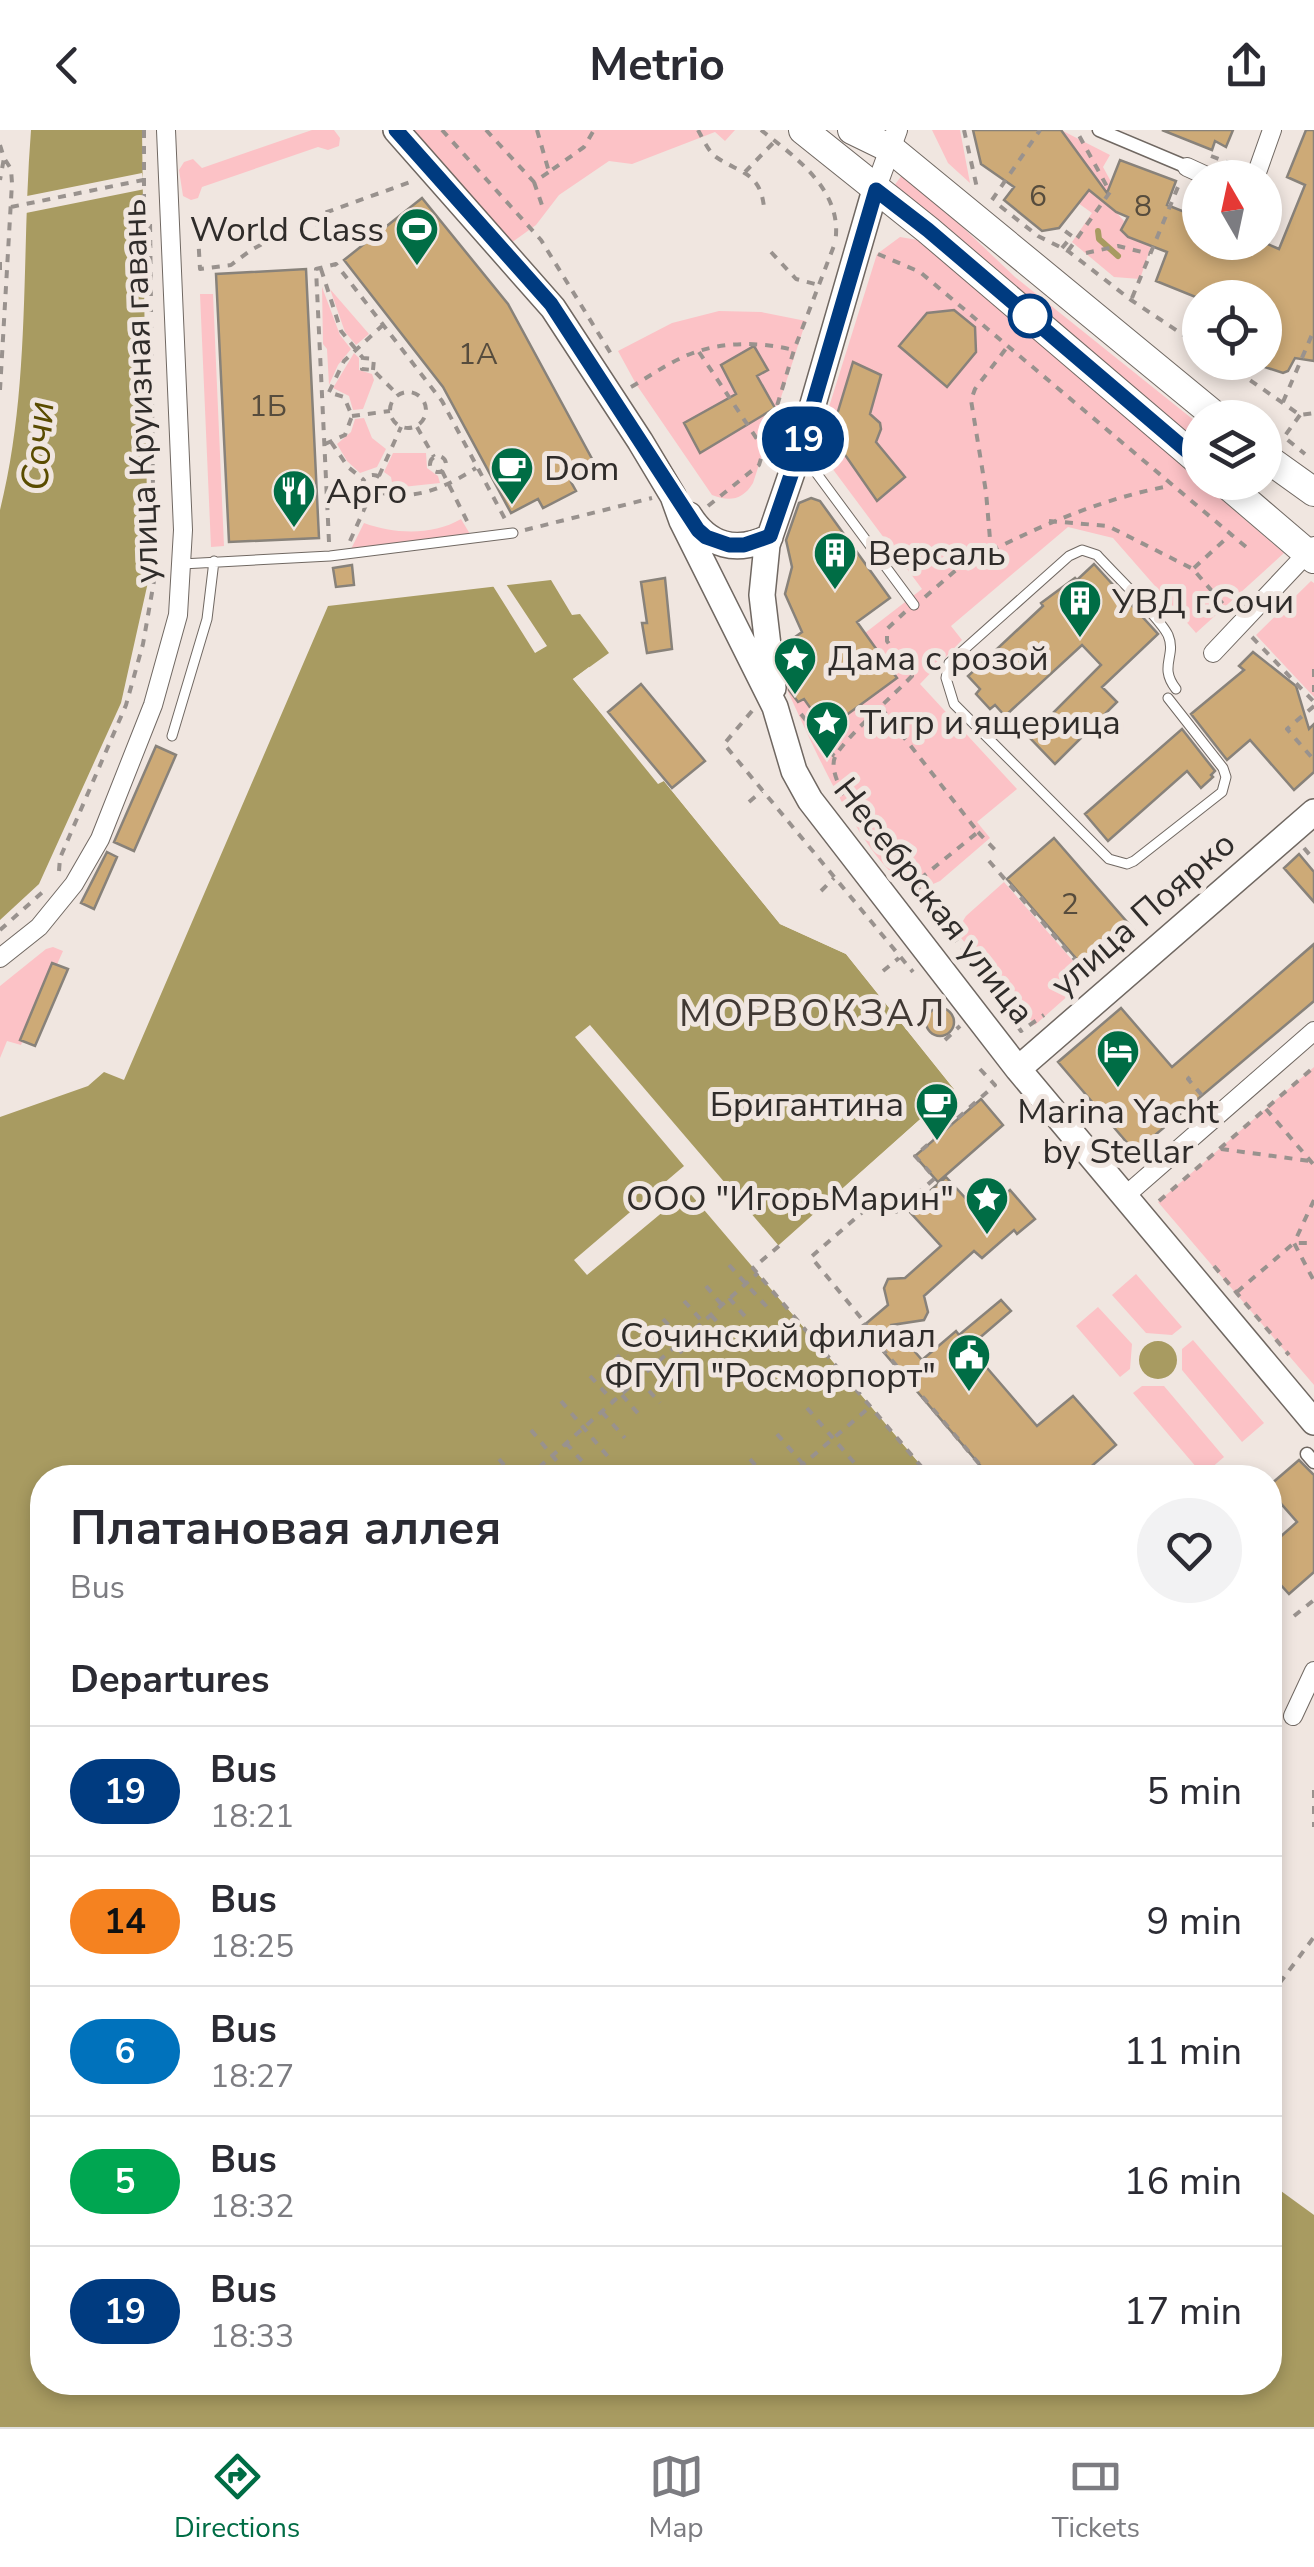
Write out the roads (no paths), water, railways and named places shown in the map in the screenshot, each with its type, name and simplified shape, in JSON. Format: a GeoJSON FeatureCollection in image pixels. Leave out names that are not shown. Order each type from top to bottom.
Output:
{"type":"FeatureCollection","features":[{"type":"Feature","properties":{"kind":"main road","name":"Несебрская улица"},"geometry":{"type":"LineString","coordinates":[[396,130],[551,304],[682,521],[775,707],[794,771],[810,800],[1007,1068],[1125,1196],[1314,1422]]}},
{"type":"Feature","properties":{"kind":"main road"},"geometry":{"type":"LineString","coordinates":[[803,130],[928,230],[1182,447]]}},
{"type":"Feature","properties":{"kind":"main road"},"geometry":{"type":"LineString","coordinates":[[852,130],[894,139],[1197,400]]}},
{"type":"Feature","properties":{"kind":"main road"},"geometry":{"type":"LineString","coordinates":[[775,707],[762,595],[763,569],[770,536],[800,449],[848,246],[876,190]]}},
{"type":"Feature","properties":{"kind":"main road"},"geometry":{"type":"LineString","coordinates":[[1282,469],[1314,492]]}},
{"type":"Feature","properties":{"kind":"main road"},"geometry":{"type":"LineString","coordinates":[[666,496],[698,530],[717,542],[744,545],[770,536]]}},
{"type":"Feature","properties":{"kind":"main road"},"geometry":{"type":"LineString","coordinates":[[1246,500],[1312,553]]}},
{"type":"Feature","properties":{"kind":"main road","name":"улица Поярко"},"geometry":{"type":"LineString","coordinates":[[1007,1068],[1310,823]]}},
{"type":"Feature","properties":{"kind":"street","name":"улица Круизная гавань"},"geometry":{"type":"LineString","coordinates":[[0,958],[51,913],[74,884],[100,839],[153,705],[178,615],[183,530],[166,130]]}},
{"type":"Feature","properties":{"kind":"street"},"geometry":{"type":"LineString","coordinates":[[1099,130],[1182,165]]}},
{"type":"Feature","properties":{"kind":"street"},"geometry":{"type":"LineString","coordinates":[[1261,160],[1272,130]]}},
{"type":"Feature","properties":{"kind":"street"},"geometry":{"type":"LineString","coordinates":[[876,190],[894,139]]}},
{"type":"Feature","properties":{"kind":"street"},"geometry":{"type":"LineString","coordinates":[[1213,653],[1312,553]]}},
{"type":"Feature","properties":{"kind":"street"},"geometry":{"type":"LineString","coordinates":[[1125,1196],[1314,1031]]}},
{"type":"Feature","properties":{"kind":"street"},"geometry":{"type":"LineString","coordinates":[[1293,1716],[1314,1671]]}},
{"type":"Feature","properties":{"kind":"lane"},"geometry":{"type":"LineString","coordinates":[[800,449],[914,605]]}},
{"type":"Feature","properties":{"kind":"lane"},"geometry":{"type":"LineString","coordinates":[[182,564],[344,554],[513,534]]}},
{"type":"Feature","properties":{"kind":"lane"},"geometry":{"type":"LineString","coordinates":[[1168,698],[1224,768],[1226,784],[1222,792],[1134,860],[1117,863],[954,704],[945,671],[948,663],[1069,556],[1082,550],[1096,556],[1167,633],[1170,650],[1166,671],[1176,689]]}},
{"type":"Feature","properties":{"kind":"lane"},"geometry":{"type":"LineString","coordinates":[[172,736],[207,619],[214,562]]}},
{"type":"Feature","properties":{"kind":"water","name":"Сочи"},"geometry":{"type":"Polygon","coordinates":[[[31,130],[142,130],[148,582],[121,703],[39,884],[0,920],[0,510],[21,369],[31,130]]]}},
{"type":"Feature","properties":{"kind":"water"},"geometry":{"type":"Polygon","coordinates":[[[551,580],[572,615],[580,614],[609,653],[573,679],[659,783],[663,780],[780,924],[846,954],[954,1089],[753,1268],[921,1465],[30,1465],[30,2395],[1282,2395],[1282,2192],[1314,2215],[1314,2427],[0,2427],[0,1117],[88,1086],[104,1072],[124,1080],[328,606],[551,580]]]}},
{"type":"Feature","properties":{"kind":"water"},"geometry":{"type":"Polygon","coordinates":[[[1158,1341],[1172,1346],[1177,1360],[1172,1374],[1158,1379],[1144,1374],[1139,1360],[1144,1346],[1158,1341]]]}},
{"type":"Feature","properties":{"kind":"waterway"},"geometry":{"type":"LineString","coordinates":[[1098,231],[1099,239],[1118,256]]}},
{"type":"Feature","properties":{"kind":"place","name":"World Class"},"geometry":{"type":"Point","coordinates":[417,267]}},
{"type":"Feature","properties":{"kind":"place","name":"Dom"},"geometry":{"type":"Point","coordinates":[512,506]}},
{"type":"Feature","properties":{"kind":"place","name":"Арго"},"geometry":{"type":"Point","coordinates":[294,529]}},
{"type":"Feature","properties":{"kind":"place","name":"Версаль"},"geometry":{"type":"Point","coordinates":[835,591]}},
{"type":"Feature","properties":{"kind":"place","name":"УВД г.Сочи"},"geometry":{"type":"Point","coordinates":[1080,639]}},
{"type":"Feature","properties":{"kind":"place","name":"Дама с розой"},"geometry":{"type":"Point","coordinates":[795,696]}},
{"type":"Feature","properties":{"kind":"place","name":"Тигр и ящерица"},"geometry":{"type":"Point","coordinates":[827,760]}},
{"type":"Feature","properties":{"kind":"place","name":"Marina Yacht by Stellar"},"geometry":{"type":"Point","coordinates":[1118,1089]}},
{"type":"Feature","properties":{"kind":"place","name":"Бригантина"},"geometry":{"type":"Point","coordinates":[937,1142]}},
{"type":"Feature","properties":{"kind":"place","name":"ООО \"ИгорьМарин\""},"geometry":{"type":"Point","coordinates":[987,1236]}},
{"type":"Feature","properties":{"kind":"place","name":"Сочинский филиал ФГУП \"Росморпорт\""},"geometry":{"type":"Point","coordinates":[969,1393]}},
{"type":"Feature","properties":{"kind":"district","name":"МОРВОКЗАЛ"},"geometry":{"type":"Point","coordinates":[813,1013]}}]}
